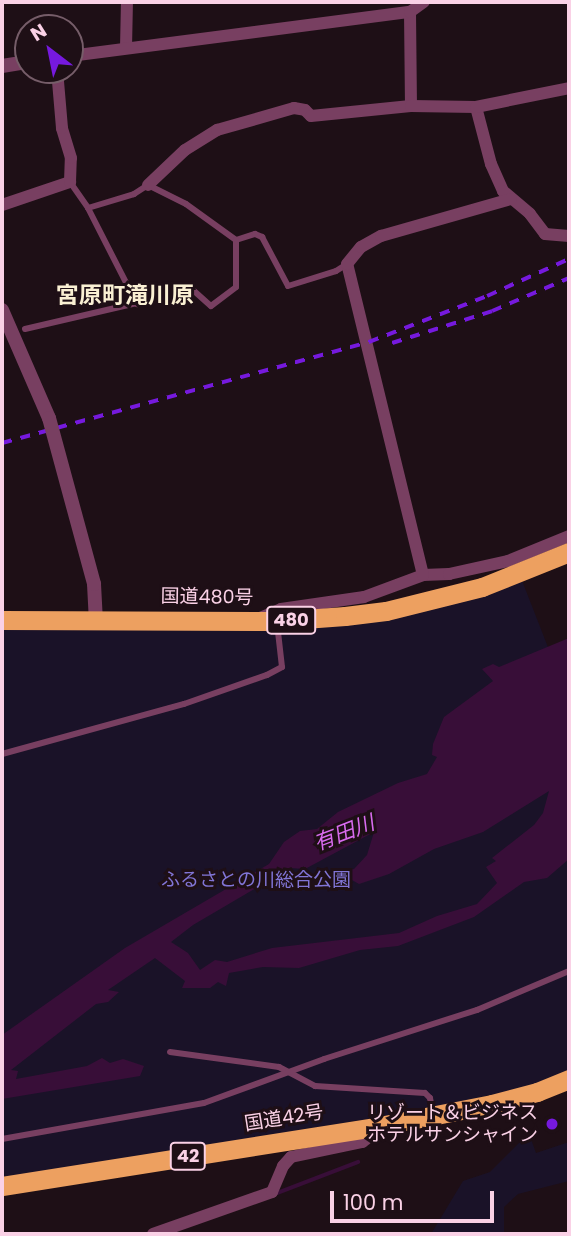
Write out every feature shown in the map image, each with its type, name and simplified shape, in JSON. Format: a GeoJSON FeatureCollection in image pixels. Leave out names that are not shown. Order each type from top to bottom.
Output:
{"type":"FeatureCollection","features":[{"type":"Feature","properties":{"kind":"highway","name":"国道480号"},"geometry":{"type":"LineString","coordinates":[[2,620],[96,618],[277,621],[345,616],[426,602],[482,587],[569,552]]}},
{"type":"Feature","properties":{"kind":"highway","name":"国道42号"},"geometry":{"type":"LineString","coordinates":[[2,1186],[433,1116],[526,1095],[569,1079]]}},
{"type":"Feature","properties":{"kind":"street"},"geometry":{"type":"LineString","coordinates":[[126,48],[127,2]]}},
{"type":"Feature","properties":{"kind":"street"},"geometry":{"type":"LineString","coordinates":[[84,54],[410,12],[424,2]]}},
{"type":"Feature","properties":{"kind":"street"},"geometry":{"type":"LineString","coordinates":[[410,12],[411,106]]}},
{"type":"Feature","properties":{"kind":"street"},"geometry":{"type":"LineString","coordinates":[[2,205],[70,181],[71,158],[62,128],[58,84]]}},
{"type":"Feature","properties":{"kind":"street"},"geometry":{"type":"LineString","coordinates":[[148,185],[185,150],[217,131],[294,108],[305,110],[311,116],[411,106],[476,107],[569,88]]}},
{"type":"Feature","properties":{"kind":"street"},"geometry":{"type":"LineString","coordinates":[[476,107],[491,164],[503,191],[530,214],[545,234],[569,236]]}},
{"type":"Feature","properties":{"kind":"street"},"geometry":{"type":"LineString","coordinates":[[423,575],[346,264],[361,247],[381,236],[511,199]]}},
{"type":"Feature","properties":{"kind":"street"},"geometry":{"type":"LineString","coordinates":[[2,310],[49,418],[94,584],[96,618]]}},
{"type":"Feature","properties":{"kind":"street"},"geometry":{"type":"LineString","coordinates":[[255,621],[274,611],[364,597],[423,575],[449,574],[508,561],[569,536]]}},
{"type":"Feature","properties":{"kind":"street"},"geometry":{"type":"LineString","coordinates":[[153,1234],[173,1231],[272,1192],[283,1166],[291,1157],[362,1142],[372,1135],[374,1127]]}},
{"type":"Feature","properties":{"kind":"lane"},"geometry":{"type":"LineString","coordinates":[[70,181],[88,208],[137,304]]}},
{"type":"Feature","properties":{"kind":"lane"},"geometry":{"type":"LineString","coordinates":[[25,329],[193,290],[211,306],[236,287],[239,277],[236,240],[186,204],[148,185],[134,194],[88,208]]}},
{"type":"Feature","properties":{"kind":"lane"},"geometry":{"type":"LineString","coordinates":[[236,240],[255,234],[262,237],[288,286],[336,271],[346,264]]}},
{"type":"Feature","properties":{"kind":"lane"},"geometry":{"type":"LineString","coordinates":[[2,754],[184,704],[267,675],[282,667],[277,621]]}},
{"type":"Feature","properties":{"kind":"lane"},"geometry":{"type":"LineString","coordinates":[[2,1139],[191,1106],[477,1010],[569,971]]}},
{"type":"Feature","properties":{"kind":"lane"},"geometry":{"type":"LineString","coordinates":[[170,1052],[263,1063],[292,1072],[315,1086],[425,1093],[430,1098],[433,1116]]}},
{"type":"Feature","properties":{"kind":"green space","name":"ふるさとの川総合公園"},"geometry":{"type":"Polygon","coordinates":[[[521,578],[569,701],[569,1072],[532,1086],[421,1110],[2,1180],[2,628],[265,626],[521,578]]]}},
{"type":"Feature","properties":{"kind":"green space"},"geometry":{"type":"Polygon","coordinates":[[[531,1139],[536,1153],[569,1142],[569,1181],[518,1194],[504,1207],[504,1234],[431,1234],[463,1181],[490,1172],[519,1143],[531,1139]]]}},
{"type":"Feature","properties":{"kind":"water","name":"有田川"},"geometry":{"type":"Polygon","coordinates":[[[569,638],[569,859],[547,878],[524,882],[474,917],[398,946],[360,950],[299,968],[263,967],[229,973],[226,986],[218,982],[210,988],[182,988],[185,981],[155,958],[108,990],[119,992],[108,1002],[96,1004],[11,1070],[18,1071],[16,1079],[87,1066],[102,1058],[110,1063],[123,1059],[144,1066],[140,1076],[2,1099],[2,1035],[125,948],[269,864],[284,842],[300,831],[317,829],[338,812],[398,783],[427,774],[437,757],[432,755],[433,744],[444,717],[493,681],[482,669],[493,664],[499,667],[569,638]],[[549,791],[483,832],[434,849],[389,874],[359,884],[338,872],[354,869],[367,855],[374,832],[305,869],[290,868],[193,925],[171,942],[188,953],[200,970],[215,960],[227,962],[272,948],[399,933],[437,916],[477,904],[497,883],[486,867],[496,861],[492,858],[534,825],[543,813],[549,791]]]}},
{"type":"Feature","properties":{"kind":"waterway"},"geometry":{"type":"LineString","coordinates":[[275,1194],[358,1162]]}},
{"type":"Feature","properties":{"kind":"railway"},"geometry":{"type":"LineString","coordinates":[[2,443],[369,342],[487,296],[569,259]]}},
{"type":"Feature","properties":{"kind":"railway"},"geometry":{"type":"LineString","coordinates":[[392,343],[492,311],[569,278]]}},
{"type":"Feature","properties":{"kind":"place","name":"リゾート＆ビジネス ホテルサンシャイン"},"geometry":{"type":"Point","coordinates":[552,1124]}},
{"type":"Feature","properties":{"kind":"district","name":"宮原町滝川原"},"geometry":{"type":"Point","coordinates":[125,295]}}]}
